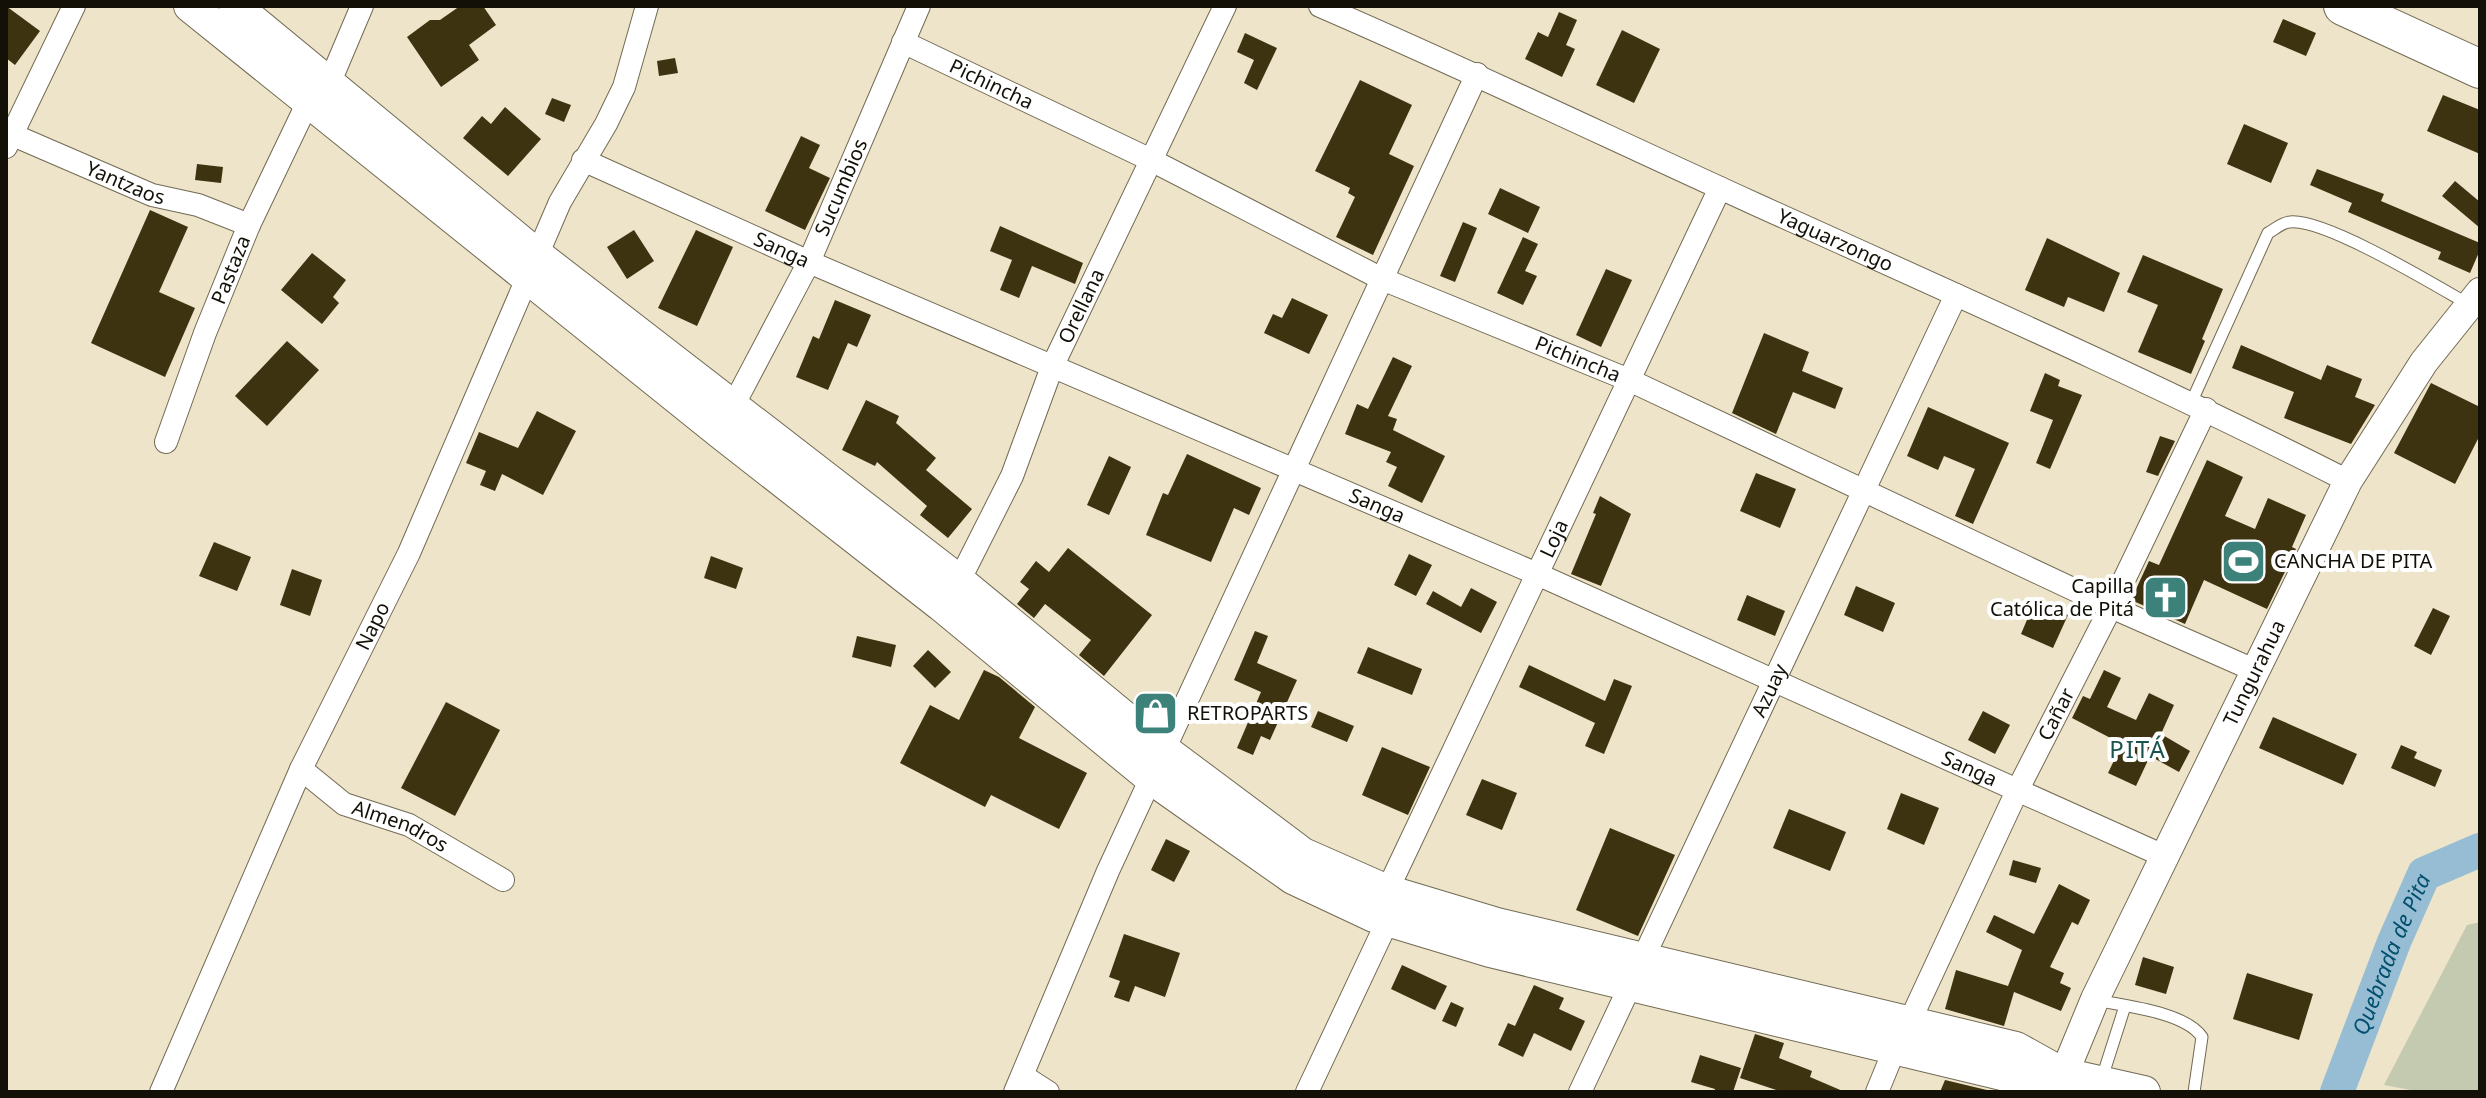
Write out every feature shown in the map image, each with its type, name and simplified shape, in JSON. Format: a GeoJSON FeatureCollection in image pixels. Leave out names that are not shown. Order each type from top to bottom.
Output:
{"type":"FeatureCollection","features":[{"type":"Feature","properties":{"kind":"highway"},"geometry":{"type":"LineString","coordinates":[[2343,6],[2480,69]]}},
{"type":"Feature","properties":{"kind":"main road"},"geometry":{"type":"LineString","coordinates":[[190,6],[318,93],[532,266],[721,433],[950,593]]}},
{"type":"Feature","properties":{"kind":"main road"},"geometry":{"type":"LineString","coordinates":[[235,6],[318,93]]}},
{"type":"Feature","properties":{"kind":"main road"},"geometry":{"type":"LineString","coordinates":[[532,266],[733,406],[950,593],[1158,764],[1388,905],[1497,924],[1638,971],[1902,1035],[2016,1048],[2064,1074],[2144,1092]]}},
{"type":"Feature","properties":{"kind":"street"},"geometry":{"type":"LineString","coordinates":[[8,138],[74,6]]}},
{"type":"Feature","properties":{"kind":"street","name":"Pastaza"},"geometry":{"type":"LineString","coordinates":[[166,442],[205,333],[249,225],[362,6]]}},
{"type":"Feature","properties":{"kind":"street","name":"Napo"},"geometry":{"type":"LineString","coordinates":[[161,1092],[301,769],[409,553],[560,202],[624,87],[647,6]]}},
{"type":"Feature","properties":{"kind":"street","name":"Sucumbios"},"geometry":{"type":"LineString","coordinates":[[733,406],[809,262],[919,6]]}},
{"type":"Feature","properties":{"kind":"street","name":"Orellana"},"geometry":{"type":"LineString","coordinates":[[950,593],[1012,476],[1052,367],[1225,6]]}},
{"type":"Feature","properties":{"kind":"street","name":"Yaguarzongo"},"geometry":{"type":"LineString","coordinates":[[1320,6],[1477,74],[2198,406],[2348,481]]}},
{"type":"Feature","properties":{"kind":"street","name":"Pichincha"},"geometry":{"type":"LineString","coordinates":[[903,42],[1151,160],[1382,279],[1629,380],[2111,607],[2254,670]]}},
{"type":"Feature","properties":{"kind":"street"},"geometry":{"type":"LineString","coordinates":[[1048,1092],[1019,1084],[1108,871],[1477,74]]}},
{"type":"Feature","properties":{"kind":"street","name":"Yantzaos"},"geometry":{"type":"LineString","coordinates":[[8,138],[152,195],[198,205],[249,225]]}},
{"type":"Feature","properties":{"kind":"street","name":"Sanga"},"geometry":{"type":"LineString","coordinates":[[583,160],[809,262],[1537,574],[2166,857]]}},
{"type":"Feature","properties":{"kind":"street","name":"Loja"},"geometry":{"type":"LineString","coordinates":[[1307,1092],[1537,574],[1720,188]]}},
{"type":"Feature","properties":{"kind":"street","name":"Azuay"},"geometry":{"type":"LineString","coordinates":[[1586,1090],[1638,971],[1956,295]]}},
{"type":"Feature","properties":{"kind":"street","name":"Tungurahua"},"geometry":{"type":"LineString","coordinates":[[2064,1074],[2095,999],[2348,481],[2424,362],[2474,298]]}},
{"type":"Feature","properties":{"kind":"street","name":"Cañar"},"geometry":{"type":"LineString","coordinates":[[1877,1092],[2017,791],[2111,607],[2198,406]]}},
{"type":"Feature","properties":{"kind":"street","name":"Almendros"},"geometry":{"type":"LineString","coordinates":[[301,769],[344,804],[409,825],[503,880]]}},
{"type":"Feature","properties":{"kind":"lane"},"geometry":{"type":"LineString","coordinates":[[2198,406],[2268,233],[2289,222],[2317,225],[2427,280],[2474,298]]}},
{"type":"Feature","properties":{"kind":"lane"},"geometry":{"type":"LineString","coordinates":[[2095,999],[2184,1021],[2196,1029],[2202,1037],[2194,1092]]}},
{"type":"Feature","properties":{"kind":"lane"},"geometry":{"type":"LineString","coordinates":[[2100,1082],[2125,1006]]}},
{"type":"Feature","properties":{"kind":"green space"},"geometry":{"type":"Polygon","coordinates":[[[2480,922],[2480,1092],[2421,1092],[2384,1085],[2467,925],[2480,922]]]}},
{"type":"Feature","properties":{"kind":"building"},"geometry":{"type":"Polygon","coordinates":[[[6,6],[40,31],[15,65],[6,58],[6,6]]]}},
{"type":"Feature","properties":{"kind":"building"},"geometry":{"type":"Polygon","coordinates":[[[460,6],[483,6],[496,25],[469,45],[479,60],[441,87],[407,37],[430,20],[440,20],[460,6]]]}},
{"type":"Feature","properties":{"kind":"building"},"geometry":{"type":"Polygon","coordinates":[[[1559,12],[1577,20],[1566,45],[1575,49],[1562,77],[1525,59],[1538,32],[1548,37],[1559,12]]]}},
{"type":"Feature","properties":{"kind":"building"},"geometry":{"type":"Polygon","coordinates":[[[2283,19],[2316,33],[2306,56],[2273,42],[2283,19]]]}},
{"type":"Feature","properties":{"kind":"building"},"geometry":{"type":"Polygon","coordinates":[[[1622,30],[1660,49],[1634,103],[1596,85],[1622,30]]]}},
{"type":"Feature","properties":{"kind":"building"},"geometry":{"type":"Polygon","coordinates":[[[1245,33],[1277,48],[1257,90],[1244,83],[1254,60],[1237,52],[1245,33]]]}},
{"type":"Feature","properties":{"kind":"building"},"geometry":{"type":"Polygon","coordinates":[[[675,58],[678,73],[659,76],[657,61],[675,58]]]}},
{"type":"Feature","properties":{"kind":"building"},"geometry":{"type":"Polygon","coordinates":[[[1360,80],[1412,105],[1389,154],[1414,166],[1373,255],[1336,237],[1355,197],[1348,193],[1350,188],[1315,171],[1360,80]]]}},
{"type":"Feature","properties":{"kind":"building"},"geometry":{"type":"Polygon","coordinates":[[[2443,95],[2480,110],[2480,154],[2427,131],[2443,95]]]}},
{"type":"Feature","properties":{"kind":"building"},"geometry":{"type":"Polygon","coordinates":[[[552,98],[571,105],[564,122],[545,114],[552,98]]]}},
{"type":"Feature","properties":{"kind":"building"},"geometry":{"type":"Polygon","coordinates":[[[505,107],[541,139],[508,176],[463,138],[482,116],[491,124],[505,107]]]}},
{"type":"Feature","properties":{"kind":"building"},"geometry":{"type":"Polygon","coordinates":[[[2244,124],[2288,143],[2271,183],[2227,164],[2244,124]]]}},
{"type":"Feature","properties":{"kind":"building"},"geometry":{"type":"Polygon","coordinates":[[[801,136],[820,145],[809,168],[830,178],[805,230],[765,211],[801,136]]]}},
{"type":"Feature","properties":{"kind":"building"},"geometry":{"type":"Polygon","coordinates":[[[197,164],[223,167],[221,183],[195,180],[197,164]]]}},
{"type":"Feature","properties":{"kind":"building"},"geometry":{"type":"Polygon","coordinates":[[[2317,169],[2384,194],[2381,201],[2480,243],[2470,273],[2438,259],[2441,252],[2348,212],[2352,203],[2310,185],[2317,169]]]}},
{"type":"Feature","properties":{"kind":"building"},"geometry":{"type":"Polygon","coordinates":[[[2455,181],[2480,202],[2480,228],[2442,196],[2455,181]]]}},
{"type":"Feature","properties":{"kind":"building"},"geometry":{"type":"Polygon","coordinates":[[[1500,188],[1540,207],[1528,233],[1488,214],[1500,188]]]}},
{"type":"Feature","properties":{"kind":"building"},"geometry":{"type":"Polygon","coordinates":[[[150,210],[188,227],[159,292],[195,308],[165,377],[91,343],[150,210]]]}},
{"type":"Feature","properties":{"kind":"building"},"geometry":{"type":"Polygon","coordinates":[[[1463,222],[1477,228],[1455,282],[1440,276],[1463,222]]]}},
{"type":"Feature","properties":{"kind":"building"},"geometry":{"type":"Polygon","coordinates":[[[1000,226],[1083,263],[1075,284],[1032,266],[1019,298],[1000,290],[1012,260],[990,251],[1000,226]]]}},
{"type":"Feature","properties":{"kind":"building"},"geometry":{"type":"Polygon","coordinates":[[[634,230],[654,261],[627,279],[607,247],[634,230]]]}},
{"type":"Feature","properties":{"kind":"building"},"geometry":{"type":"Polygon","coordinates":[[[696,230],[733,247],[697,326],[658,308],[696,230]]]}},
{"type":"Feature","properties":{"kind":"building"},"geometry":{"type":"Polygon","coordinates":[[[1523,237],[1538,244],[1525,271],[1537,276],[1523,305],[1497,293],[1523,237]]]}},
{"type":"Feature","properties":{"kind":"building"},"geometry":{"type":"Polygon","coordinates":[[[2047,238],[2120,273],[2104,312],[2068,297],[2064,307],[2025,290],[2047,238]]]}},
{"type":"Feature","properties":{"kind":"building"},"geometry":{"type":"Polygon","coordinates":[[[312,253],[346,280],[333,297],[339,303],[322,324],[281,290],[312,253]]]}},
{"type":"Feature","properties":{"kind":"building"},"geometry":{"type":"Polygon","coordinates":[[[2143,255],[2223,289],[2191,374],[2138,352],[2158,305],[2127,292],[2143,255]]]}},
{"type":"Feature","properties":{"kind":"building"},"geometry":{"type":"Polygon","coordinates":[[[1606,269],[1632,280],[1601,347],[1576,335],[1606,269]]]}},
{"type":"Feature","properties":{"kind":"building"},"geometry":{"type":"Polygon","coordinates":[[[1292,298],[1328,315],[1309,354],[1264,333],[1273,314],[1282,318],[1292,298]]]}},
{"type":"Feature","properties":{"kind":"building"},"geometry":{"type":"Polygon","coordinates":[[[835,300],[871,315],[857,347],[848,343],[828,390],[796,377],[813,336],[819,339],[835,300]]]}},
{"type":"Feature","properties":{"kind":"building"},"geometry":{"type":"Polygon","coordinates":[[[1764,333],[1809,352],[1802,371],[1843,388],[1835,409],[1793,392],[1776,434],[1732,413],[1764,333]]]}},
{"type":"Feature","properties":{"kind":"building"},"geometry":{"type":"Polygon","coordinates":[[[287,341],[319,370],[267,426],[235,396],[287,341]]]}},
{"type":"Feature","properties":{"kind":"building"},"geometry":{"type":"Polygon","coordinates":[[[2241,345],[2321,380],[2327,365],[2362,379],[2355,397],[2375,405],[2351,444],[2284,418],[2294,392],[2232,368],[2241,345]]]}},
{"type":"Feature","properties":{"kind":"building"},"geometry":{"type":"Polygon","coordinates":[[[1393,357],[1412,366],[1388,416],[1397,419],[1393,430],[1445,456],[1422,503],[1388,486],[1397,467],[1386,462],[1391,452],[1345,434],[1357,404],[1368,409],[1393,357]]]}},
{"type":"Feature","properties":{"kind":"building"},"geometry":{"type":"Polygon","coordinates":[[[2045,373],[2060,380],[2058,386],[2082,395],[2050,469],[2036,463],[2053,420],[2030,411],[2045,373]]]}},
{"type":"Feature","properties":{"kind":"building"},"geometry":{"type":"Polygon","coordinates":[[[2431,383],[2480,407],[2480,435],[2455,484],[2394,453],[2431,383]]]}},
{"type":"Feature","properties":{"kind":"building"},"geometry":{"type":"Polygon","coordinates":[[[866,400],[899,416],[896,423],[936,458],[926,470],[972,509],[948,538],[920,515],[927,506],[877,462],[875,466],[842,450],[866,400]]]}},
{"type":"Feature","properties":{"kind":"building"},"geometry":{"type":"Polygon","coordinates":[[[1928,407],[2009,443],[1973,524],[1955,516],[1975,469],[1944,456],[1938,470],[1907,456],[1928,407]]]}},
{"type":"Feature","properties":{"kind":"building"},"geometry":{"type":"Polygon","coordinates":[[[537,411],[576,431],[543,495],[502,474],[495,491],[480,485],[486,471],[466,463],[479,432],[518,448],[537,411]]]}},
{"type":"Feature","properties":{"kind":"building"},"geometry":{"type":"Polygon","coordinates":[[[2160,436],[2175,441],[2158,476],[2146,472],[2160,436]]]}},
{"type":"Feature","properties":{"kind":"building"},"geometry":{"type":"Polygon","coordinates":[[[1187,454],[1261,488],[1249,515],[1234,508],[1211,562],[1146,535],[1163,493],[1168,495],[1187,454]]]}},
{"type":"Feature","properties":{"kind":"building"},"geometry":{"type":"Polygon","coordinates":[[[1109,456],[1131,467],[1109,515],[1087,505],[1109,456]]]}},
{"type":"Feature","properties":{"kind":"building"},"geometry":{"type":"Polygon","coordinates":[[[2207,460],[2243,477],[2225,516],[2255,529],[2268,498],[2306,515],[2292,547],[2296,549],[2267,609],[2204,580],[2185,624],[2131,600],[2149,561],[2159,565],[2207,460]]]}},
{"type":"Feature","properties":{"kind":"building"},"geometry":{"type":"Polygon","coordinates":[[[1756,473],[1796,489],[1780,528],[1740,511],[1756,473]]]}},
{"type":"Feature","properties":{"kind":"building"},"geometry":{"type":"Polygon","coordinates":[[[1600,496],[1631,514],[1601,586],[1571,574],[1596,514],[1593,513],[1600,496]]]}},
{"type":"Feature","properties":{"kind":"building"},"geometry":{"type":"Polygon","coordinates":[[[214,542],[251,557],[237,591],[199,576],[214,542]]]}},
{"type":"Feature","properties":{"kind":"building"},"geometry":{"type":"Polygon","coordinates":[[[1068,548],[1152,615],[1104,676],[1079,655],[1091,640],[1045,604],[1034,618],[1017,604],[1029,589],[1020,582],[1036,561],[1049,572],[1068,548]]]}},
{"type":"Feature","properties":{"kind":"building"},"geometry":{"type":"Polygon","coordinates":[[[1409,554],[1432,565],[1416,596],[1394,585],[1409,554]]]}},
{"type":"Feature","properties":{"kind":"building"},"geometry":{"type":"Polygon","coordinates":[[[711,556],[743,568],[736,589],[704,578],[711,556]]]}},
{"type":"Feature","properties":{"kind":"building"},"geometry":{"type":"Polygon","coordinates":[[[292,569],[322,580],[310,616],[280,605],[292,569]]]}},
{"type":"Feature","properties":{"kind":"building"},"geometry":{"type":"Polygon","coordinates":[[[1856,586],[1895,603],[1883,632],[1844,615],[1856,586]]]}},
{"type":"Feature","properties":{"kind":"building"},"geometry":{"type":"Polygon","coordinates":[[[1471,588],[1497,602],[1481,633],[1426,604],[1433,591],[1461,607],[1471,588]]]}},
{"type":"Feature","properties":{"kind":"building"},"geometry":{"type":"Polygon","coordinates":[[[1747,595],[1785,611],[1775,636],[1737,620],[1747,595]]]}},
{"type":"Feature","properties":{"kind":"building"},"geometry":{"type":"Polygon","coordinates":[[[2035,601],[2068,615],[2053,648],[2021,634],[2035,601]]]}},
{"type":"Feature","properties":{"kind":"building"},"geometry":{"type":"Polygon","coordinates":[[[2433,608],[2450,616],[2431,655],[2414,646],[2433,608]]]}},
{"type":"Feature","properties":{"kind":"building"},"geometry":{"type":"Polygon","coordinates":[[[1255,631],[1268,636],[1257,663],[1297,680],[1270,740],[1261,736],[1253,755],[1237,748],[1261,692],[1234,680],[1255,631]]]}},
{"type":"Feature","properties":{"kind":"building"},"geometry":{"type":"Polygon","coordinates":[[[857,636],[896,645],[891,667],[852,657],[857,636]]]}},
{"type":"Feature","properties":{"kind":"building"},"geometry":{"type":"Polygon","coordinates":[[[1368,647],[1422,669],[1412,695],[1357,673],[1368,647]]]}},
{"type":"Feature","properties":{"kind":"building"},"geometry":{"type":"Polygon","coordinates":[[[928,650],[951,672],[935,688],[913,666],[928,650]]]}},
{"type":"Feature","properties":{"kind":"building"},"geometry":{"type":"Polygon","coordinates":[[[1529,665],[1605,701],[1614,679],[1632,686],[1604,754],[1585,746],[1595,723],[1519,687],[1529,665]]]}},
{"type":"Feature","properties":{"kind":"building"},"geometry":{"type":"Polygon","coordinates":[[[984,670],[999,677],[1035,707],[1019,738],[1087,773],[1059,829],[991,795],[985,807],[900,763],[930,705],[959,720],[984,670]]]}},
{"type":"Feature","properties":{"kind":"building"},"geometry":{"type":"Polygon","coordinates":[[[2104,670],[2121,678],[2107,707],[2136,720],[2149,693],[2174,705],[2161,734],[2190,751],[2179,772],[2150,756],[2136,786],[2108,773],[2122,744],[2072,718],[2083,696],[2090,699],[2104,670]]]}},
{"type":"Feature","properties":{"kind":"building"},"geometry":{"type":"Polygon","coordinates":[[[446,702],[500,730],[455,816],[401,788],[446,702]]]}},
{"type":"Feature","properties":{"kind":"building"},"geometry":{"type":"Polygon","coordinates":[[[1318,711],[1354,726],[1347,742],[1311,727],[1318,711]]]}},
{"type":"Feature","properties":{"kind":"building"},"geometry":{"type":"Polygon","coordinates":[[[1983,711],[2010,725],[1995,754],[1968,740],[1983,711]]]}},
{"type":"Feature","properties":{"kind":"building"},"geometry":{"type":"Polygon","coordinates":[[[2273,717],[2357,754],[2343,785],[2259,748],[2273,717]]]}},
{"type":"Feature","properties":{"kind":"building"},"geometry":{"type":"Polygon","coordinates":[[[2401,745],[2417,752],[2414,758],[2442,770],[2435,787],[2391,768],[2401,745]]]}},
{"type":"Feature","properties":{"kind":"building"},"geometry":{"type":"Polygon","coordinates":[[[1382,747],[1430,767],[1408,815],[1362,795],[1382,747]]]}},
{"type":"Feature","properties":{"kind":"building"},"geometry":{"type":"Polygon","coordinates":[[[1482,779],[1517,793],[1502,830],[1466,815],[1482,779]]]}},
{"type":"Feature","properties":{"kind":"building"},"geometry":{"type":"Polygon","coordinates":[[[1901,793],[1939,808],[1924,845],[1887,829],[1901,793]]]}},
{"type":"Feature","properties":{"kind":"building"},"geometry":{"type":"Polygon","coordinates":[[[1789,809],[1846,832],[1830,871],[1773,848],[1789,809]]]}},
{"type":"Feature","properties":{"kind":"building"},"geometry":{"type":"Polygon","coordinates":[[[1610,828],[1675,855],[1638,936],[1576,910],[1610,828]]]}},
{"type":"Feature","properties":{"kind":"building"},"geometry":{"type":"Polygon","coordinates":[[[1166,839],[1190,851],[1174,882],[1151,870],[1166,839]]]}},
{"type":"Feature","properties":{"kind":"building"},"geometry":{"type":"Polygon","coordinates":[[[2013,860],[2041,868],[2036,883],[2009,875],[2013,860]]]}},
{"type":"Feature","properties":{"kind":"building"},"geometry":{"type":"Polygon","coordinates":[[[2059,884],[2090,900],[2078,925],[2072,922],[2050,967],[2064,973],[2060,983],[2071,988],[2061,1011],[2014,992],[2004,1026],[1945,1009],[1956,970],[2008,986],[2022,950],[1986,932],[1994,915],[2034,934],[2059,884]]]}},
{"type":"Feature","properties":{"kind":"building"},"geometry":{"type":"Polygon","coordinates":[[[1124,934],[1180,953],[1165,997],[1135,986],[1129,1002],[1114,997],[1120,981],[1109,977],[1124,934]]]}},
{"type":"Feature","properties":{"kind":"building"},"geometry":{"type":"Polygon","coordinates":[[[2143,957],[2174,967],[2166,994],[2135,985],[2143,957]]]}},
{"type":"Feature","properties":{"kind":"building"},"geometry":{"type":"Polygon","coordinates":[[[1402,965],[1447,986],[1435,1010],[1391,989],[1402,965]]]}},
{"type":"Feature","properties":{"kind":"building"},"geometry":{"type":"Polygon","coordinates":[[[2247,973],[2313,994],[2299,1040],[2233,1019],[2247,973]]]}},
{"type":"Feature","properties":{"kind":"building"},"geometry":{"type":"Polygon","coordinates":[[[1534,985],[1564,998],[1559,1009],[1585,1021],[1571,1051],[1534,1033],[1523,1057],[1498,1045],[1508,1023],[1515,1026],[1534,985]]]}},
{"type":"Feature","properties":{"kind":"building"},"geometry":{"type":"Polygon","coordinates":[[[1451,1002],[1464,1008],[1456,1027],[1442,1021],[1451,1002]]]}},
{"type":"Feature","properties":{"kind":"building"},"geometry":{"type":"Polygon","coordinates":[[[1755,1034],[1784,1043],[1779,1058],[1812,1071],[1810,1077],[1845,1092],[1782,1092],[1740,1078],[1755,1034]]]}},
{"type":"Feature","properties":{"kind":"building"},"geometry":{"type":"Polygon","coordinates":[[[1700,1055],[1741,1068],[1733,1092],[1714,1092],[1715,1089],[1691,1082],[1700,1055]]]}},
{"type":"Feature","properties":{"kind":"building"},"geometry":{"type":"Polygon","coordinates":[[[1945,1080],[1995,1092],[1940,1092],[1945,1080]]]}},
{"type":"Feature","properties":{"kind":"waterway","name":"Quebrada de Pita"},"geometry":{"type":"LineString","coordinates":[[2337,1092],[2394,942],[2424,874],[2480,850]]}},
{"type":"Feature","properties":{"kind":"place","name":"CANCHA DE PITA"},"geometry":{"type":"Point","coordinates":[2243,561]}},
{"type":"Feature","properties":{"kind":"place","name":"Capilla Católica de Pitá"},"geometry":{"type":"Point","coordinates":[2165,597]}},
{"type":"Feature","properties":{"kind":"place","name":"RETROPARTS"},"geometry":{"type":"Point","coordinates":[1156,713]}},
{"type":"Feature","properties":{"kind":"district","name":"PITÁ"},"geometry":{"type":"Point","coordinates":[2138,750]}}]}
